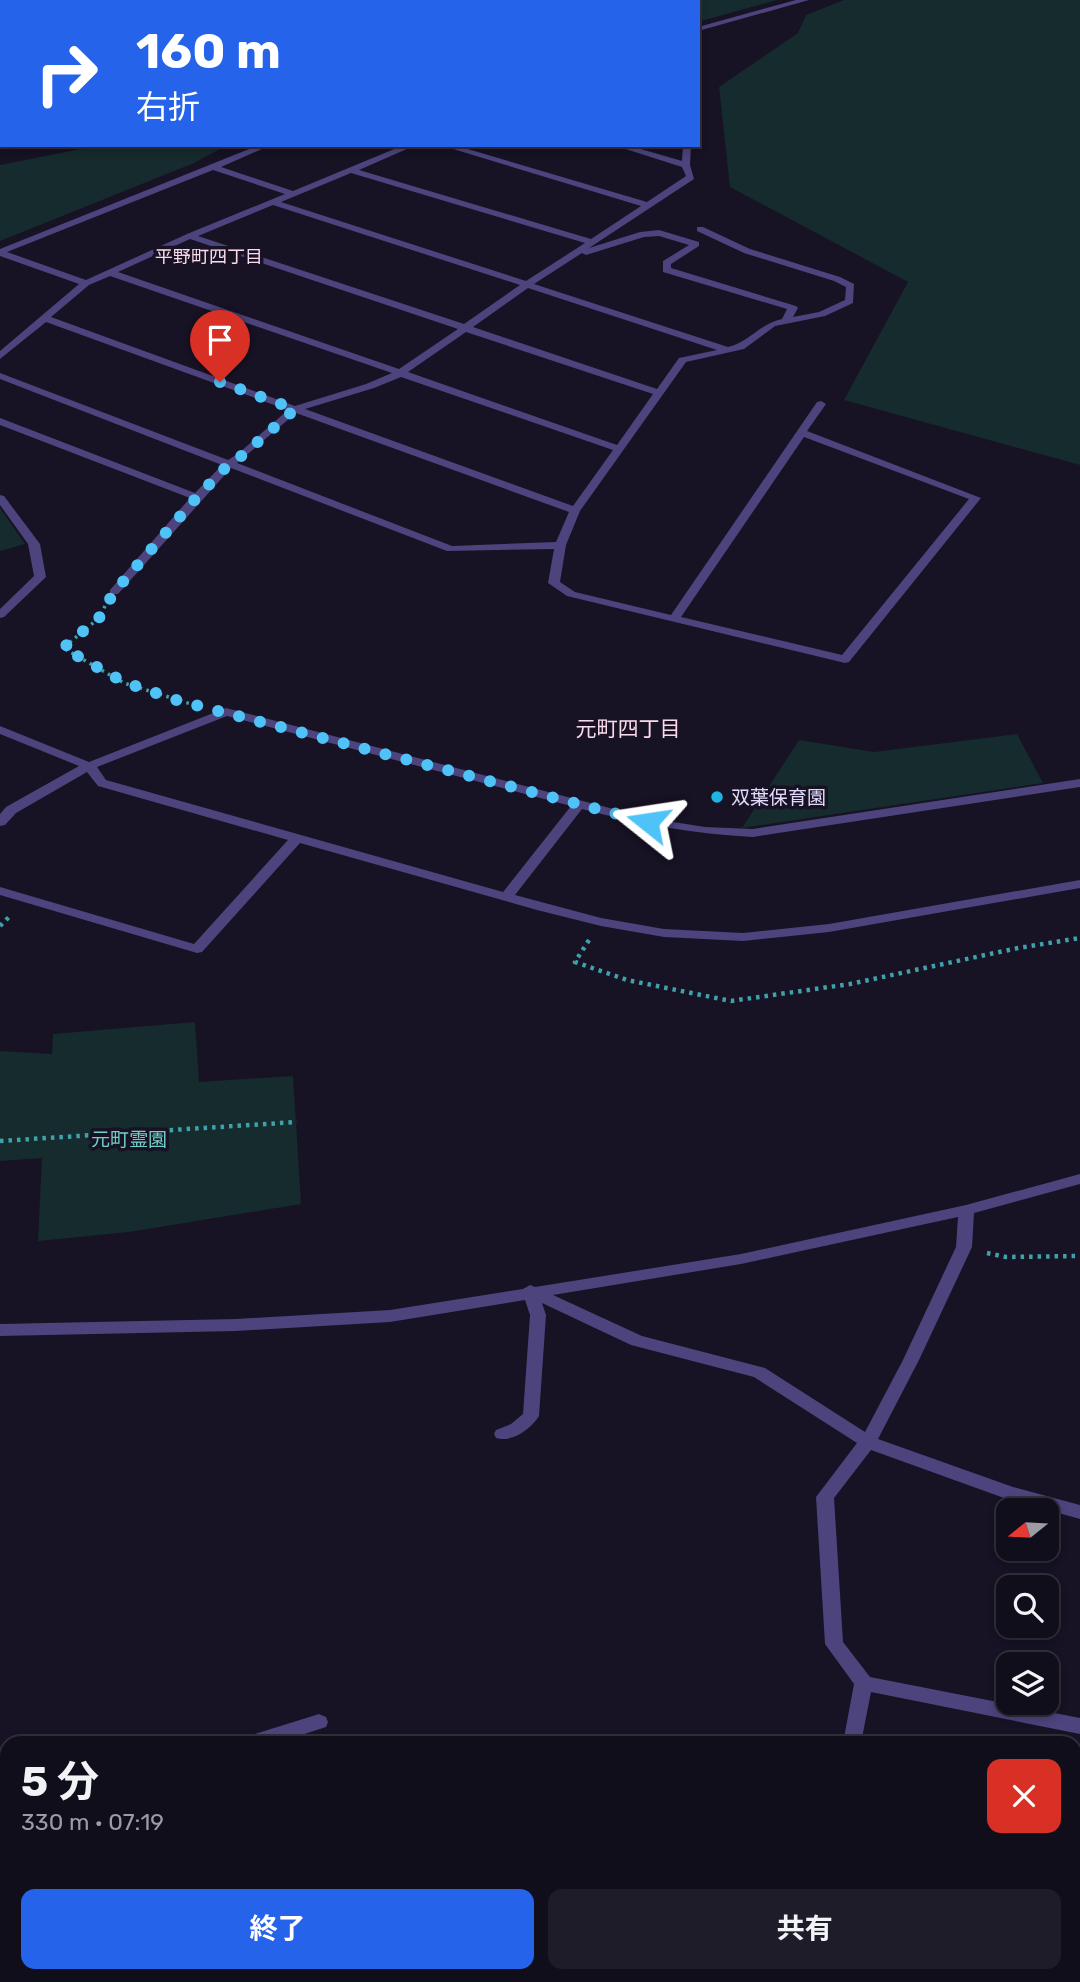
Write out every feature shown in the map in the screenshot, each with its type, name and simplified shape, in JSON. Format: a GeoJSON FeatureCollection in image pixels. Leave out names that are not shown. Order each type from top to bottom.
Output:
{"type":"FeatureCollection","features":[{"type":"Feature","properties":{"kind":"street"},"geometry":{"type":"LineString","coordinates":[[700,28],[805,0]]}},
{"type":"Feature","properties":{"kind":"street"},"geometry":{"type":"LineString","coordinates":[[0,252],[262,147]]}},
{"type":"Feature","properties":{"kind":"street"},"geometry":{"type":"LineString","coordinates":[[0,356],[86,283],[190,236],[407,147]]}},
{"type":"Feature","properties":{"kind":"street"},"geometry":{"type":"LineString","coordinates":[[451,147],[649,205]]}},
{"type":"Feature","properties":{"kind":"street"},"geometry":{"type":"LineString","coordinates":[[624,147],[686,165]]}},
{"type":"Feature","properties":{"kind":"street"},"geometry":{"type":"LineString","coordinates":[[114,592],[230,463],[243,455],[295,409],[370,386],[399,374],[528,284],[576,256],[592,242],[691,177],[686,165],[687,147]]}},
{"type":"Feature","properties":{"kind":"street"},"geometry":{"type":"LineString","coordinates":[[213,167],[294,194]]}},
{"type":"Feature","properties":{"kind":"street"},"geometry":{"type":"LineString","coordinates":[[351,170],[592,242]]}},
{"type":"Feature","properties":{"kind":"street"},"geometry":{"type":"LineString","coordinates":[[275,203],[730,351]]}},
{"type":"Feature","properties":{"kind":"street"},"geometry":{"type":"LineString","coordinates":[[700,229],[747,251],[837,279],[851,286],[850,301],[822,314],[772,324],[741,347],[730,351],[684,360],[575,511],[560,545],[554,583],[571,594],[845,659],[976,498],[802,433]]}},
{"type":"Feature","properties":{"kind":"street"},"geometry":{"type":"LineString","coordinates":[[576,256],[643,234],[659,233],[696,244],[666,263],[666,270],[793,309],[786,320]]}},
{"type":"Feature","properties":{"kind":"street"},"geometry":{"type":"LineString","coordinates":[[190,236],[660,393]]}},
{"type":"Feature","properties":{"kind":"street"},"geometry":{"type":"LineString","coordinates":[[0,252],[86,283]]}},
{"type":"Feature","properties":{"kind":"street"},"geometry":{"type":"LineString","coordinates":[[108,272],[620,449]]}},
{"type":"Feature","properties":{"kind":"street"},"geometry":{"type":"LineString","coordinates":[[44,318],[575,511]]}},
{"type":"Feature","properties":{"kind":"street"},"geometry":{"type":"LineString","coordinates":[[0,376],[452,549],[560,545]]}},
{"type":"Feature","properties":{"kind":"street"},"geometry":{"type":"LineString","coordinates":[[674,619],[821,404]]}},
{"type":"Feature","properties":{"kind":"street"},"geometry":{"type":"LineString","coordinates":[[0,421],[197,497]]}},
{"type":"Feature","properties":{"kind":"street"},"geometry":{"type":"LineString","coordinates":[[0,498],[34,544],[40,577],[0,615]]}},
{"type":"Feature","properties":{"kind":"street"},"geometry":{"type":"LineString","coordinates":[[0,822],[11,810],[89,766],[226,712],[648,822],[705,831],[753,833],[1080,783]]}},
{"type":"Feature","properties":{"kind":"street"},"geometry":{"type":"LineString","coordinates":[[0,730],[89,766],[102,783],[601,922],[664,933],[743,937],[830,928],[1080,884]]}},
{"type":"Feature","properties":{"kind":"street"},"geometry":{"type":"LineString","coordinates":[[507,896],[580,803]]}},
{"type":"Feature","properties":{"kind":"street"},"geometry":{"type":"LineString","coordinates":[[0,891],[197,949],[296,839]]}},
{"type":"Feature","properties":{"kind":"street"},"geometry":{"type":"LineString","coordinates":[[0,1330],[236,1325],[390,1316],[530,1291],[741,1259],[966,1210],[1080,1179]]}},
{"type":"Feature","properties":{"kind":"street"},"geometry":{"type":"LineString","coordinates":[[966,1210],[964,1247],[911,1360],[868,1441],[825,1497],[834,1644],[864,1683],[1080,1726]]}},
{"type":"Feature","properties":{"kind":"street"},"geometry":{"type":"LineString","coordinates":[[502,1434],[517,1429],[531,1416],[538,1315],[530,1291]]}},
{"type":"Feature","properties":{"kind":"street"},"geometry":{"type":"LineString","coordinates":[[530,1291],[638,1341],[759,1372],[868,1441],[1010,1493],[1080,1512]]}},
{"type":"Feature","properties":{"kind":"street"},"geometry":{"type":"LineString","coordinates":[[853,1736],[864,1683]]}},
{"type":"Feature","properties":{"kind":"street"},"geometry":{"type":"LineString","coordinates":[[274,1736],[318,1722]]}},
{"type":"Feature","properties":{"kind":"path"},"geometry":{"type":"LineString","coordinates":[[114,592],[99,618],[63,648],[124,682],[176,700],[226,712]]}},
{"type":"Feature","properties":{"kind":"path"},"geometry":{"type":"LineString","coordinates":[[601,922],[575,962],[627,980],[731,1001],[862,982],[1018,948],[1080,938]]}},
{"type":"Feature","properties":{"kind":"path"},"geometry":{"type":"LineString","coordinates":[[0,1141],[297,1122]]}},
{"type":"Feature","properties":{"kind":"path"},"geometry":{"type":"LineString","coordinates":[[964,1247],[1006,1258],[1080,1256]]}},
{"type":"Feature","properties":{"kind":"green space"},"geometry":{"type":"Polygon","coordinates":[[[700,0],[777,0],[700,21],[700,0]]]}},
{"type":"Feature","properties":{"kind":"green space"},"geometry":{"type":"Polygon","coordinates":[[[844,0],[1080,0],[1080,465],[844,400],[908,282],[730,187],[719,87],[798,33],[806,15],[844,0]]]}},
{"type":"Feature","properties":{"kind":"green space"},"geometry":{"type":"Polygon","coordinates":[[[91,147],[223,147],[194,163],[0,241],[0,165],[91,147]]]}},
{"type":"Feature","properties":{"kind":"green space"},"geometry":{"type":"Polygon","coordinates":[[[0,508],[25,544],[0,551],[0,508]]]}},
{"type":"Feature","properties":{"kind":"green space"},"geometry":{"type":"Polygon","coordinates":[[[1017,734],[1043,783],[742,828],[799,740],[874,752],[1017,734]]]}},
{"type":"Feature","properties":{"kind":"green space","name":"元町霊園"},"geometry":{"type":"Polygon","coordinates":[[[195,1022],[199,1082],[293,1076],[301,1204],[129,1232],[38,1241],[42,1158],[0,1161],[0,1051],[52,1054],[53,1034],[195,1022]]]}},
{"type":"Feature","properties":{"kind":"place","name":"双葉保育園"},"geometry":{"type":"Point","coordinates":[717,797]}},
{"type":"Feature","properties":{"kind":"district","name":"平野町四丁目"},"geometry":{"type":"Point","coordinates":[209,257]}},
{"type":"Feature","properties":{"kind":"district","name":"元町四丁目"},"geometry":{"type":"Point","coordinates":[628,729]}},
{"type":"Feature","properties":{"kind":"route"},"geometry":{"type":"LineString","coordinates":[[220,382],[295,409],[243,455],[230,463],[114,592],[99,618],[63,648],[124,682],[176,700],[648,822]]}}]}
